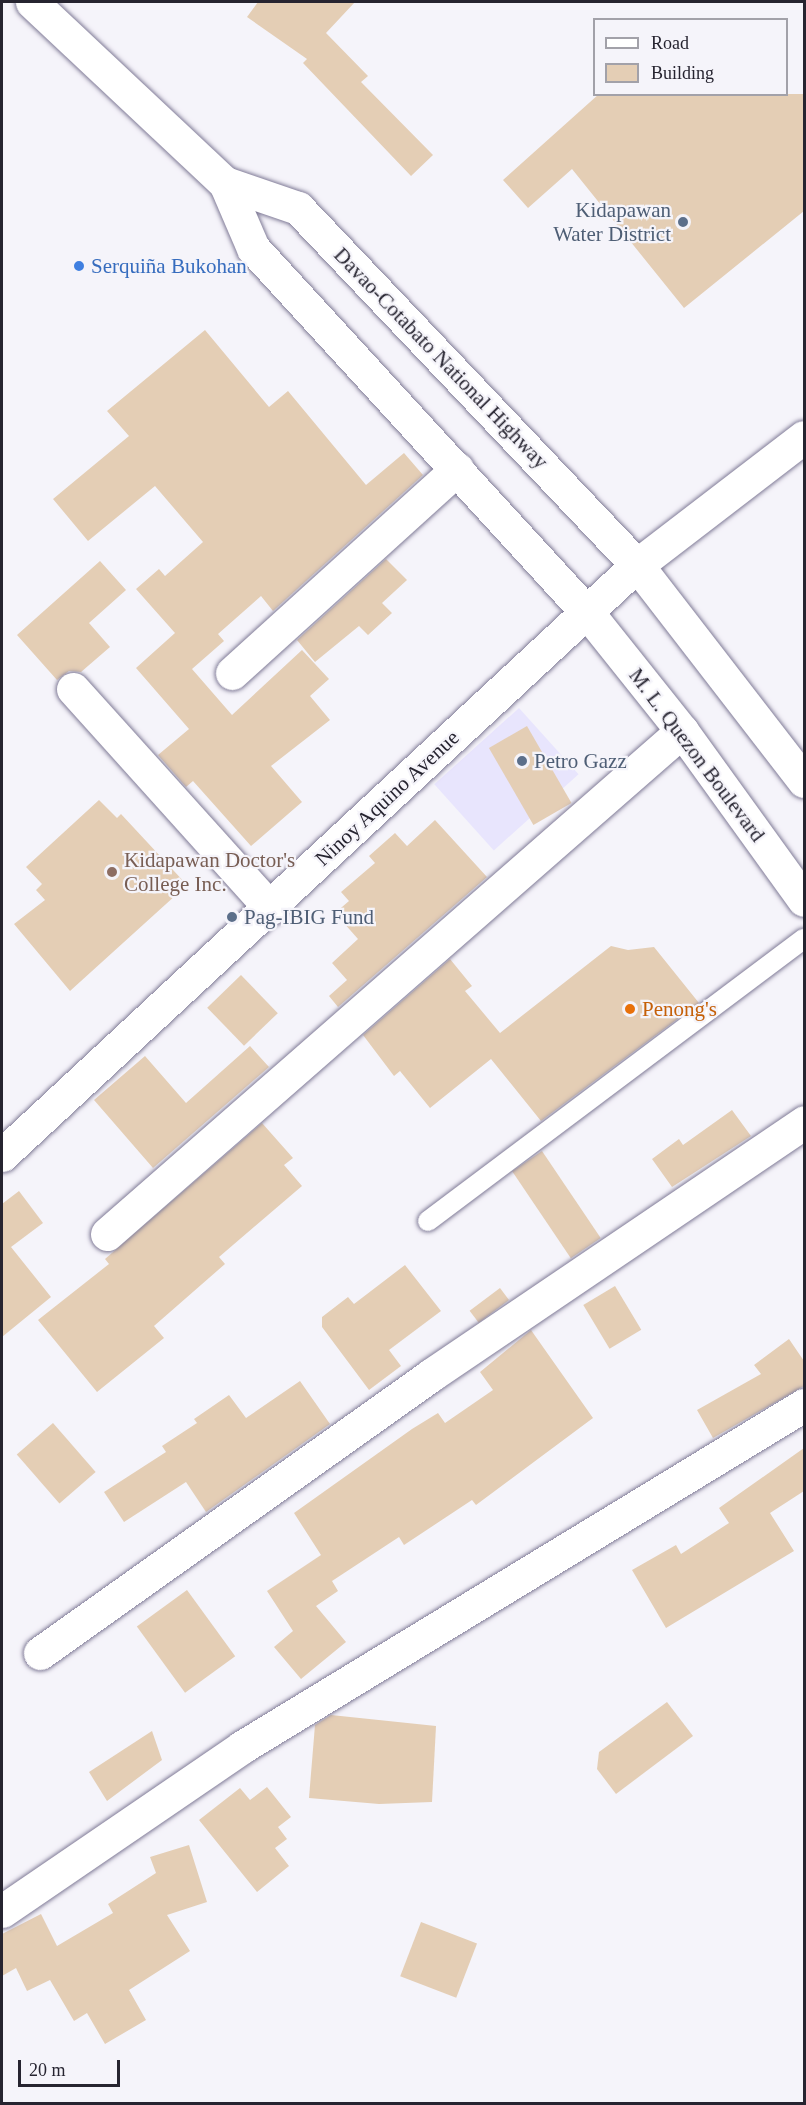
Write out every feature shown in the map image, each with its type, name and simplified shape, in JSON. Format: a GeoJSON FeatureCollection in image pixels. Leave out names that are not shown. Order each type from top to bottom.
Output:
{"type":"FeatureCollection","features":[{"type":"Feature","properties":{"kind":"main road","name":"Davao-Cotabato National Highway"},"geometry":{"type":"LineString","coordinates":[[32,2],[225,183],[253,248],[587,612]]}},
{"type":"Feature","properties":{"kind":"main road","name":"Davao-Cotabato National Highway"},"geometry":{"type":"LineString","coordinates":[[225,183],[298,208],[637,565]]}},
{"type":"Feature","properties":{"kind":"main road","name":"Ninoy Aquino Avenue"},"geometry":{"type":"LineString","coordinates":[[2,1155],[637,565],[804,437]]}},
{"type":"Feature","properties":{"kind":"main road"},"geometry":{"type":"LineString","coordinates":[[232,673],[457,469]]}},
{"type":"Feature","properties":{"kind":"main road"},"geometry":{"type":"LineString","coordinates":[[637,565],[804,781]]}},
{"type":"Feature","properties":{"kind":"main road","name":"M. L. Quezon Boulevard"},"geometry":{"type":"LineString","coordinates":[[587,612],[682,731],[804,900]]}},
{"type":"Feature","properties":{"kind":"main road"},"geometry":{"type":"LineString","coordinates":[[73,689],[270,908]]}},
{"type":"Feature","properties":{"kind":"main road"},"geometry":{"type":"LineString","coordinates":[[107,1234],[682,731]]}},
{"type":"Feature","properties":{"kind":"main road"},"geometry":{"type":"LineString","coordinates":[[40,1653],[430,1375],[804,1122]]}},
{"type":"Feature","properties":{"kind":"main road"},"geometry":{"type":"LineString","coordinates":[[2,1911],[242,1747],[804,1405]]}},
{"type":"Feature","properties":{"kind":"lane"},"geometry":{"type":"LineString","coordinates":[[428,1221],[804,939]]}},
{"type":"Feature","properties":{"kind":"shaded area"},"geometry":{"type":"Polygon","coordinates":[[[519,708],[579,774],[494,850],[434,784],[519,708]]]}},
{"type":"Feature","properties":{"kind":"building"},"geometry":{"type":"Polygon","coordinates":[[[258,2],[355,2],[326,33],[368,76],[361,82],[433,155],[411,176],[303,63],[307,59],[247,17],[258,2]]]}},
{"type":"Feature","properties":{"kind":"building"},"geometry":{"type":"Polygon","coordinates":[[[788,94],[804,94],[804,211],[684,308],[572,169],[528,208],[503,180],[597,96],[788,96],[788,94]]]}},
{"type":"Feature","properties":{"kind":"building"},"geometry":{"type":"Polygon","coordinates":[[[205,330],[269,407],[288,391],[366,485],[404,453],[423,475],[273,611],[261,596],[218,634],[224,641],[192,669],[232,715],[302,650],[329,679],[310,696],[330,720],[271,766],[302,802],[251,846],[193,781],[186,787],[158,755],[189,729],[136,668],[175,633],[136,589],[159,569],[165,576],[203,542],[155,486],[88,541],[53,499],[129,436],[107,411],[205,330]]]}},
{"type":"Feature","properties":{"kind":"building"},"geometry":{"type":"Polygon","coordinates":[[[386,559],[407,580],[382,603],[392,613],[368,635],[359,626],[315,662],[297,640],[386,559]]]}},
{"type":"Feature","properties":{"kind":"building"},"geometry":{"type":"Polygon","coordinates":[[[100,561],[126,590],[89,623],[110,647],[81,672],[69,671],[57,680],[17,635],[100,561]]]}},
{"type":"Feature","properties":{"kind":"building","name":"Petro Gazz"},"geometry":{"type":"Polygon","coordinates":[[[527,726],[572,803],[533,825],[489,748],[527,726]]]}},
{"type":"Feature","properties":{"kind":"building"},"geometry":{"type":"Polygon","coordinates":[[[99,800],[117,818],[121,814],[187,885],[70,991],[14,924],[45,900],[36,890],[42,884],[26,867],[99,800]]]}},
{"type":"Feature","properties":{"kind":"building"},"geometry":{"type":"Polygon","coordinates":[[[435,820],[487,877],[338,1007],[329,996],[347,980],[332,963],[358,939],[335,913],[349,901],[341,892],[375,863],[369,856],[395,833],[407,846],[435,820]]]}},
{"type":"Feature","properties":{"kind":"building"},"geometry":{"type":"Polygon","coordinates":[[[611,946],[628,950],[654,947],[699,1003],[541,1121],[491,1059],[430,1108],[400,1071],[394,1076],[363,1035],[450,959],[472,986],[465,991],[500,1033],[611,946]]]}},
{"type":"Feature","properties":{"kind":"building"},"geometry":{"type":"Polygon","coordinates":[[[241,975],[278,1013],[244,1046],[207,1008],[241,975]]]}},
{"type":"Feature","properties":{"kind":"building"},"geometry":{"type":"Polygon","coordinates":[[[250,1046],[269,1067],[153,1168],[94,1100],[145,1056],[186,1103],[250,1046]]]}},
{"type":"Feature","properties":{"kind":"building"},"geometry":{"type":"Polygon","coordinates":[[[732,1110],[751,1136],[672,1187],[652,1159],[679,1139],[683,1145],[732,1110]]]}},
{"type":"Feature","properties":{"kind":"building"},"geometry":{"type":"Polygon","coordinates":[[[262,1123],[293,1158],[284,1165],[302,1186],[219,1257],[225,1264],[154,1326],[164,1338],[97,1392],[38,1320],[109,1264],[105,1259],[262,1123]]]}},
{"type":"Feature","properties":{"kind":"building"},"geometry":{"type":"Polygon","coordinates":[[[542,1151],[601,1238],[571,1258],[512,1171],[542,1151]]]}},
{"type":"Feature","properties":{"kind":"building"},"geometry":{"type":"Polygon","coordinates":[[[19,1191],[43,1223],[11,1247],[51,1297],[2,1337],[2,1204],[19,1191]]]}},
{"type":"Feature","properties":{"kind":"building"},"geometry":{"type":"Polygon","coordinates":[[[405,1265],[441,1311],[389,1350],[401,1366],[369,1390],[322,1327],[322,1317],[348,1297],[354,1304],[405,1265]]]}},
{"type":"Feature","properties":{"kind":"building"},"geometry":{"type":"Polygon","coordinates":[[[615,1286],[641,1330],[610,1349],[583,1305],[615,1286]]]}},
{"type":"Feature","properties":{"kind":"building"},"geometry":{"type":"Polygon","coordinates":[[[500,1288],[509,1300],[479,1323],[470,1311],[500,1288]]]}},
{"type":"Feature","properties":{"kind":"building"},"geometry":{"type":"Polygon","coordinates":[[[531,1330],[593,1418],[476,1505],[472,1500],[404,1545],[399,1537],[332,1581],[338,1591],[316,1606],[346,1642],[301,1679],[274,1647],[293,1631],[267,1591],[321,1555],[294,1513],[412,1429],[438,1413],[445,1423],[493,1390],[480,1372],[531,1330]]]}},
{"type":"Feature","properties":{"kind":"building"},"geometry":{"type":"Polygon","coordinates":[[[789,1339],[804,1361],[804,1386],[713,1438],[697,1410],[761,1374],[754,1365],[789,1339]]]}},
{"type":"Feature","properties":{"kind":"building"},"geometry":{"type":"Polygon","coordinates":[[[300,1381],[330,1424],[206,1512],[186,1482],[124,1522],[104,1492],[166,1452],[162,1446],[197,1423],[194,1419],[229,1395],[246,1418],[300,1381]]]}},
{"type":"Feature","properties":{"kind":"building"},"geometry":{"type":"Polygon","coordinates":[[[53,1423],[96,1472],[59,1504],[17,1454],[53,1423]]]}},
{"type":"Feature","properties":{"kind":"building"},"geometry":{"type":"Polygon","coordinates":[[[804,1448],[804,1491],[770,1513],[794,1551],[666,1628],[632,1570],[676,1545],[681,1554],[729,1523],[719,1508],[804,1448]]]}},
{"type":"Feature","properties":{"kind":"building"},"geometry":{"type":"Polygon","coordinates":[[[187,1590],[235,1656],[185,1693],[137,1626],[187,1590]]]}},
{"type":"Feature","properties":{"kind":"building"},"geometry":{"type":"Polygon","coordinates":[[[667,1702],[693,1736],[616,1794],[597,1769],[599,1752],[667,1702]]]}},
{"type":"Feature","properties":{"kind":"building"},"geometry":{"type":"Polygon","coordinates":[[[331,1715],[436,1726],[432,1802],[379,1804],[309,1798],[315,1725],[331,1715]]]}},
{"type":"Feature","properties":{"kind":"building"},"geometry":{"type":"Polygon","coordinates":[[[152,1731],[162,1760],[107,1801],[89,1772],[152,1731]]]}},
{"type":"Feature","properties":{"kind":"building"},"geometry":{"type":"Polygon","coordinates":[[[267,1787],[291,1817],[278,1827],[287,1839],[275,1848],[289,1866],[257,1892],[199,1820],[240,1788],[250,1800],[267,1787]]]}},
{"type":"Feature","properties":{"kind":"building"},"geometry":{"type":"Polygon","coordinates":[[[189,1845],[207,1902],[167,1915],[190,1951],[129,1990],[146,2020],[105,2044],[87,2013],[74,2021],[50,1980],[27,1991],[16,1968],[2,1976],[2,1934],[41,1914],[57,1946],[113,1913],[108,1904],[156,1873],[150,1857],[189,1845]]]}},
{"type":"Feature","properties":{"kind":"building"},"geometry":{"type":"Polygon","coordinates":[[[421,1922],[477,1944],[456,1998],[400,1976],[421,1922]]]}},
{"type":"Feature","properties":{"kind":"place","name":"Kidapawan Water District"},"geometry":{"type":"Point","coordinates":[683,222]}},
{"type":"Feature","properties":{"kind":"place","name":"Serquiña Bukohan"},"geometry":{"type":"Point","coordinates":[79,266]}},
{"type":"Feature","properties":{"kind":"place","name":"Petro Gazz"},"geometry":{"type":"Point","coordinates":[522,761]}},
{"type":"Feature","properties":{"kind":"place","name":"Kidapawan Doctor's College Inc."},"geometry":{"type":"Point","coordinates":[112,872]}},
{"type":"Feature","properties":{"kind":"place","name":"Pag-IBIG Fund"},"geometry":{"type":"Point","coordinates":[232,917]}},
{"type":"Feature","properties":{"kind":"place","name":"Penong's"},"geometry":{"type":"Point","coordinates":[630,1009]}}]}
